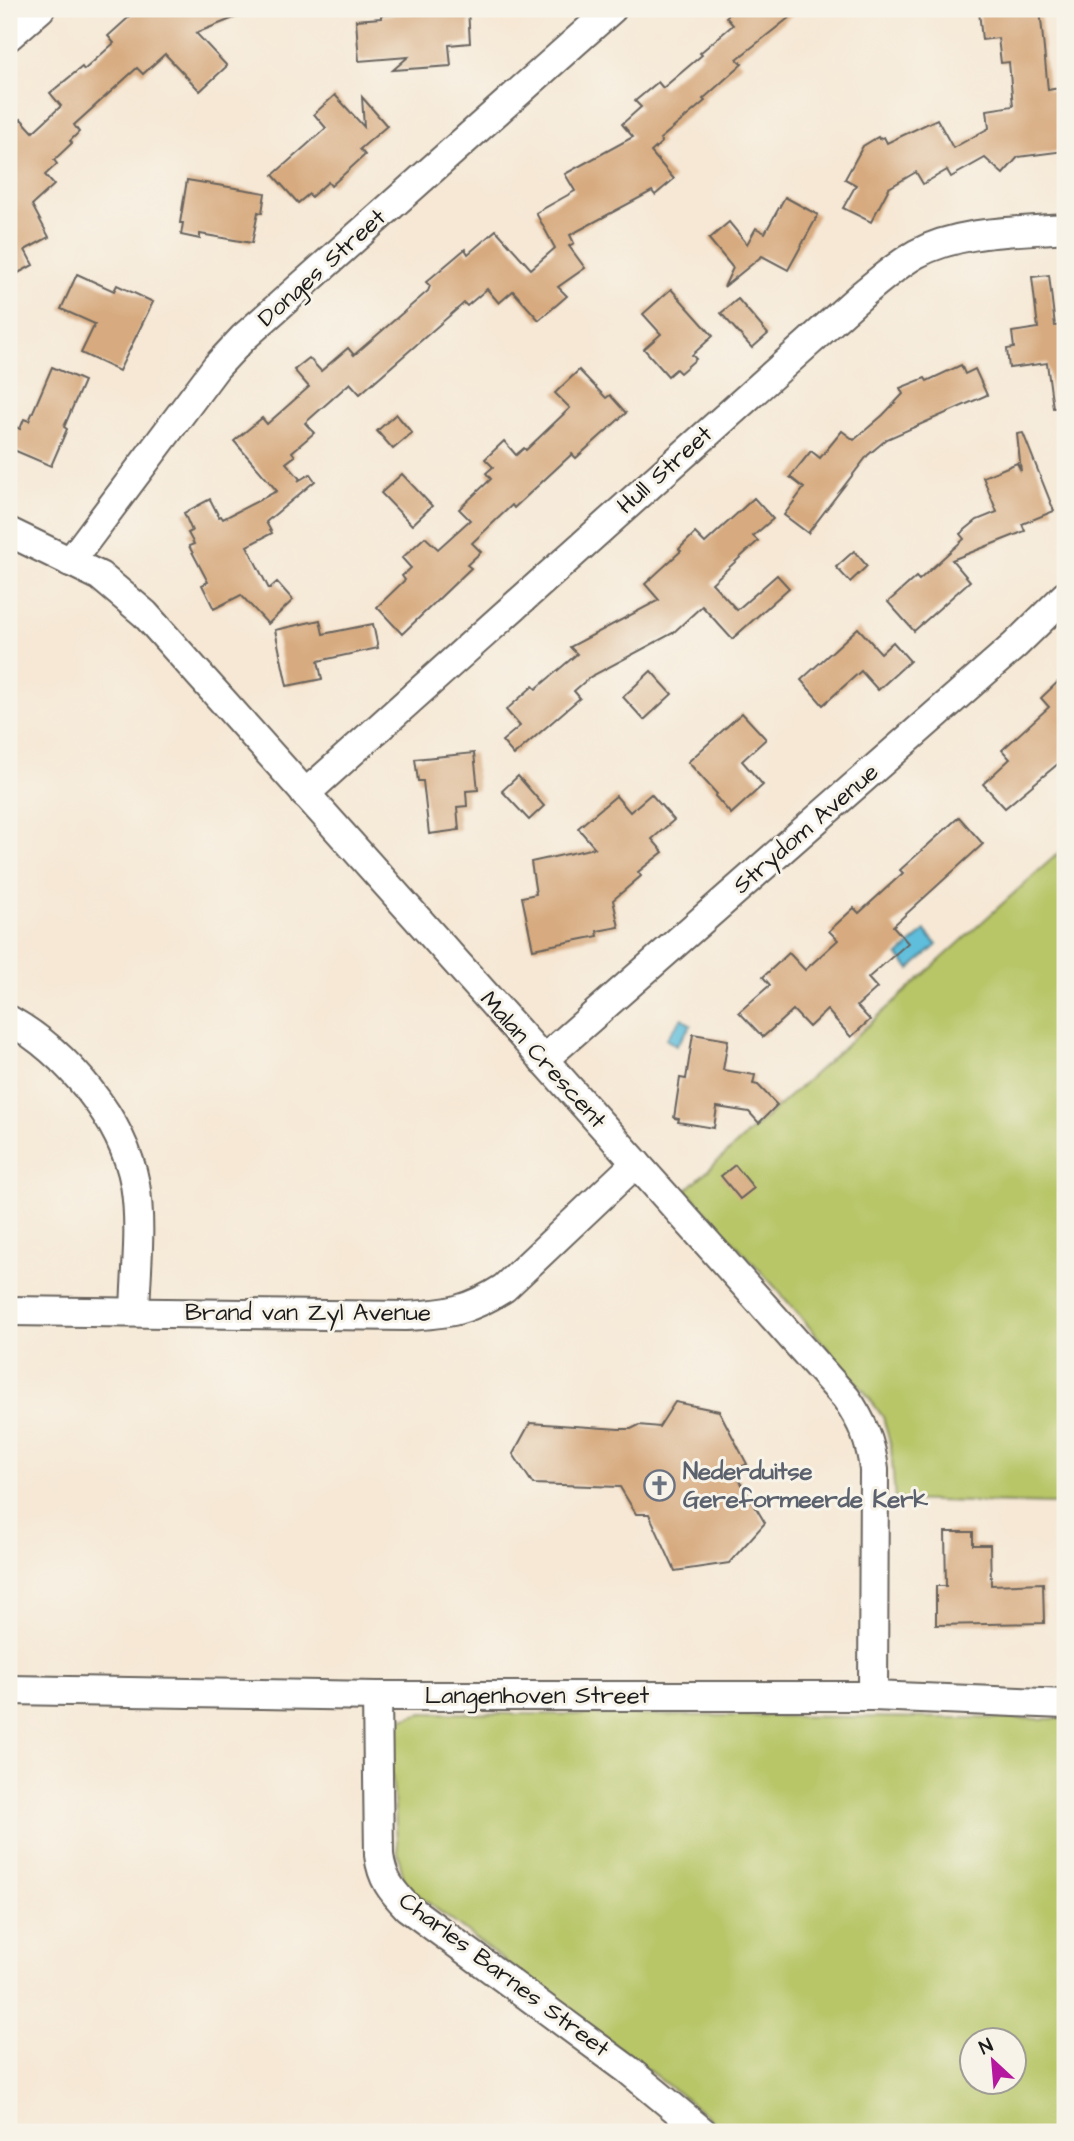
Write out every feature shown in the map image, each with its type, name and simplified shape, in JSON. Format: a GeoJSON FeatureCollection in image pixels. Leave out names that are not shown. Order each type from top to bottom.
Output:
{"type":"FeatureCollection","features":[{"type":"Feature","properties":{"kind":"street"},"geometry":{"type":"LineString","coordinates":[[9,36],[40,9]]}},
{"type":"Feature","properties":{"kind":"street","name":"Donges Street"},"geometry":{"type":"LineString","coordinates":[[70,562],[216,366],[243,338],[612,9]]}},
{"type":"Feature","properties":{"kind":"street","name":"Hull Street"},"geometry":{"type":"LineString","coordinates":[[305,794],[893,269],[918,253],[961,238],[1065,228]]}},
{"type":"Feature","properties":{"kind":"street","name":"Malan Crescent"},"geometry":{"type":"LineString","coordinates":[[9,532],[100,576],[145,614],[846,1398],[862,1422],[872,1452],[874,1469],[873,1696]]}},
{"type":"Feature","properties":{"kind":"street","name":"Strydom Avenue"},"geometry":{"type":"LineString","coordinates":[[543,1060],[1015,645],[1065,596]]}},
{"type":"Feature","properties":{"kind":"street"},"geometry":{"type":"LineString","coordinates":[[9,1020],[43,1042],[62,1060],[119,1134],[135,1185],[138,1217],[135,1312]]}},
{"type":"Feature","properties":{"kind":"street","name":"Brand van Zyl Avenue"},"geometry":{"type":"LineString","coordinates":[[9,1311],[406,1315],[455,1312],[481,1303],[504,1288],[636,1163]]}},
{"type":"Feature","properties":{"kind":"street","name":"Langenhoven Street"},"geometry":{"type":"LineString","coordinates":[[9,1690],[377,1696],[873,1696],[1065,1703]]}},
{"type":"Feature","properties":{"kind":"street","name":"Charles Barnes Street"},"geometry":{"type":"LineString","coordinates":[[377,1696],[379,1856],[381,1872],[394,1892],[407,1907],[627,2069],[704,2132]]}},
{"type":"Feature","properties":{"kind":"green space"},"geometry":{"type":"Polygon","coordinates":[[[1065,847],[1065,1500],[1053,1504],[895,1500],[891,1447],[883,1417],[775,1287],[686,1190],[1065,847]]]}},
{"type":"Feature","properties":{"kind":"green space"},"geometry":{"type":"Polygon","coordinates":[[[422,1713],[1061,1719],[1065,1722],[1065,2132],[723,2132],[699,2109],[405,1885],[398,1853],[390,1746],[399,1720],[422,1713]]]}},
{"type":"Feature","properties":{"kind":"water"},"geometry":{"type":"Polygon","coordinates":[[[925,931],[937,945],[910,969],[898,956],[925,931]]]}},
{"type":"Feature","properties":{"kind":"water"},"geometry":{"type":"Polygon","coordinates":[[[682,1018],[691,1025],[676,1046],[666,1039],[682,1018]]]}},
{"type":"Feature","properties":{"kind":"building"},"geometry":{"type":"Polygon","coordinates":[[[138,9],[254,10],[196,33],[227,66],[200,91],[165,54],[143,74],[137,68],[74,125],[79,132],[70,141],[72,143],[54,160],[57,164],[45,175],[54,185],[32,205],[49,237],[25,250],[33,265],[9,278],[9,130],[21,119],[33,132],[61,106],[50,93],[82,67],[84,70],[114,43],[108,36],[138,9]]]}},
{"type":"Feature","properties":{"kind":"building"},"geometry":{"type":"Polygon","coordinates":[[[468,9],[470,43],[449,45],[451,66],[393,70],[408,57],[359,61],[356,20],[468,9]]]}},
{"type":"Feature","properties":{"kind":"building"},"geometry":{"type":"Polygon","coordinates":[[[735,9],[800,9],[737,59],[742,64],[703,99],[705,101],[660,139],[662,142],[651,152],[674,179],[655,195],[652,191],[570,235],[574,243],[569,246],[585,268],[558,287],[567,296],[539,320],[513,291],[499,303],[487,289],[467,306],[464,303],[360,394],[350,383],[305,423],[314,433],[292,452],[295,456],[286,463],[300,479],[298,481],[310,474],[315,481],[266,522],[272,533],[247,546],[269,589],[277,582],[293,600],[268,624],[241,595],[214,609],[202,585],[208,582],[189,546],[194,544],[188,533],[192,531],[184,513],[210,499],[219,517],[223,519],[277,491],[234,441],[262,418],[267,424],[309,387],[294,370],[309,358],[321,371],[348,348],[354,355],[428,291],[430,286],[426,282],[465,249],[468,254],[496,230],[531,269],[555,248],[536,213],[575,191],[565,174],[633,137],[622,124],[641,107],[635,101],[658,82],[663,88],[702,55],[700,53],[733,25],[726,17],[735,9]]]}},
{"type":"Feature","properties":{"kind":"building"},"geometry":{"type":"Polygon","coordinates":[[[1040,9],[1048,90],[1059,88],[1065,151],[1018,157],[1003,174],[985,158],[951,177],[947,170],[923,184],[916,172],[889,188],[871,222],[843,208],[856,185],[845,179],[863,146],[878,137],[884,137],[887,143],[937,119],[953,148],[989,128],[987,110],[1013,106],[1009,62],[1001,63],[998,38],[982,40],[979,11],[1040,9]]]}},
{"type":"Feature","properties":{"kind":"building"},"geometry":{"type":"Polygon","coordinates":[[[335,95],[364,127],[362,97],[387,126],[360,149],[365,155],[331,186],[328,182],[311,197],[309,194],[298,203],[273,175],[326,128],[314,114],[335,95]]]}},
{"type":"Feature","properties":{"kind":"building"},"geometry":{"type":"Polygon","coordinates":[[[187,180],[265,193],[262,213],[258,212],[252,243],[200,234],[200,239],[181,235],[183,223],[180,223],[187,180]]]}},
{"type":"Feature","properties":{"kind":"building"},"geometry":{"type":"Polygon","coordinates":[[[785,197],[818,215],[788,270],[762,256],[724,287],[733,268],[709,239],[729,222],[747,244],[756,228],[765,233],[785,197]]]}},
{"type":"Feature","properties":{"kind":"building"},"geometry":{"type":"Polygon","coordinates":[[[77,274],[114,291],[117,285],[153,302],[119,371],[81,353],[95,324],[61,309],[77,274]]]}},
{"type":"Feature","properties":{"kind":"building"},"geometry":{"type":"Polygon","coordinates":[[[1049,275],[1055,326],[1065,325],[1065,407],[1053,408],[1047,363],[1009,368],[1007,349],[1014,348],[1012,332],[1038,328],[1032,277],[1049,275]]]}},
{"type":"Feature","properties":{"kind":"building"},"geometry":{"type":"Polygon","coordinates":[[[671,289],[713,336],[692,355],[696,359],[680,373],[676,369],[668,376],[644,349],[661,334],[643,314],[671,289]]]}},
{"type":"Feature","properties":{"kind":"building"},"geometry":{"type":"Polygon","coordinates":[[[738,299],[768,334],[752,348],[721,313],[738,299]]]}},
{"type":"Feature","properties":{"kind":"building"},"geometry":{"type":"Polygon","coordinates":[[[961,365],[965,374],[975,369],[987,395],[887,439],[868,455],[808,533],[784,515],[804,488],[790,477],[811,451],[820,458],[842,431],[854,440],[903,394],[900,388],[925,378],[927,381],[961,365]]]}},
{"type":"Feature","properties":{"kind":"building"},"geometry":{"type":"Polygon","coordinates":[[[52,367],[84,381],[51,466],[9,448],[9,437],[14,426],[20,429],[24,419],[29,421],[52,367]]]}},
{"type":"Feature","properties":{"kind":"building"},"geometry":{"type":"Polygon","coordinates":[[[579,370],[606,398],[610,395],[626,413],[576,458],[572,454],[472,543],[481,552],[467,565],[471,568],[402,634],[377,607],[405,580],[402,576],[411,568],[402,558],[425,537],[438,549],[470,520],[459,509],[491,479],[486,473],[493,467],[485,459],[504,441],[516,455],[524,448],[526,450],[570,408],[555,393],[579,370]]]}},
{"type":"Feature","properties":{"kind":"building"},"geometry":{"type":"Polygon","coordinates":[[[396,414],[412,433],[393,449],[377,431],[396,414]]]}},
{"type":"Feature","properties":{"kind":"building"},"geometry":{"type":"Polygon","coordinates":[[[1023,433],[1054,511],[1022,524],[1025,531],[952,560],[970,581],[914,631],[888,602],[916,577],[919,580],[964,539],[960,534],[977,520],[997,512],[983,477],[1017,463],[1021,471],[1017,434],[1023,433]]]}},
{"type":"Feature","properties":{"kind":"building"},"geometry":{"type":"Polygon","coordinates":[[[402,474],[432,506],[412,525],[381,493],[402,474]]]}},
{"type":"Feature","properties":{"kind":"building"},"geometry":{"type":"Polygon","coordinates":[[[754,498],[773,519],[753,536],[758,541],[712,583],[737,610],[777,575],[789,588],[732,639],[702,606],[673,633],[590,677],[574,691],[580,698],[514,755],[502,741],[520,726],[506,710],[533,686],[536,689],[577,654],[570,647],[659,600],[645,584],[681,551],[679,549],[695,533],[705,543],[754,498]]]}},
{"type":"Feature","properties":{"kind":"building"},"geometry":{"type":"Polygon","coordinates":[[[854,551],[867,566],[850,582],[836,567],[854,551]]]}},
{"type":"Feature","properties":{"kind":"building"},"geometry":{"type":"Polygon","coordinates":[[[320,620],[323,634],[373,624],[378,648],[318,661],[322,679],[287,686],[275,630],[320,620]]]}},
{"type":"Feature","properties":{"kind":"building"},"geometry":{"type":"Polygon","coordinates":[[[858,628],[881,653],[893,642],[910,661],[878,690],[861,671],[823,705],[801,680],[858,628]]]}},
{"type":"Feature","properties":{"kind":"building"},"geometry":{"type":"Polygon","coordinates":[[[651,671],[672,694],[644,720],[623,697],[651,671]]]}},
{"type":"Feature","properties":{"kind":"building"},"geometry":{"type":"Polygon","coordinates":[[[1065,675],[1065,758],[1005,808],[983,784],[1010,759],[1002,750],[1049,707],[1041,698],[1065,675]]]}},
{"type":"Feature","properties":{"kind":"building"},"geometry":{"type":"Polygon","coordinates":[[[742,713],[766,739],[742,761],[763,785],[731,814],[688,762],[742,713]]]}},
{"type":"Feature","properties":{"kind":"building"},"geometry":{"type":"Polygon","coordinates":[[[474,753],[478,790],[466,791],[467,806],[457,807],[459,830],[429,834],[423,781],[418,781],[415,759],[474,753]]]}},
{"type":"Feature","properties":{"kind":"building"},"geometry":{"type":"Polygon","coordinates":[[[518,776],[544,806],[529,820],[502,791],[518,776]]]}},
{"type":"Feature","properties":{"kind":"building"},"geometry":{"type":"Polygon","coordinates":[[[651,794],[674,820],[652,839],[663,852],[638,872],[641,876],[613,900],[619,927],[597,931],[598,936],[533,949],[522,897],[536,894],[531,862],[595,848],[578,828],[616,796],[630,812],[651,794]]]}},
{"type":"Feature","properties":{"kind":"building"},"geometry":{"type":"Polygon","coordinates":[[[959,817],[983,844],[893,926],[908,943],[868,978],[877,988],[857,1006],[870,1020],[851,1037],[827,1010],[809,1027],[793,1010],[763,1037],[739,1012],[770,985],[763,977],[789,953],[805,970],[838,940],[829,931],[854,908],[859,913],[903,873],[900,870],[959,817]]]}},
{"type":"Feature","properties":{"kind":"building"},"geometry":{"type":"Polygon","coordinates":[[[693,1034],[728,1040],[723,1070],[755,1075],[753,1084],[758,1085],[777,1105],[759,1123],[749,1112],[717,1107],[714,1128],[678,1122],[679,1119],[674,1118],[680,1078],[686,1079],[693,1034]]]}},
{"type":"Feature","properties":{"kind":"building"},"geometry":{"type":"Polygon","coordinates":[[[735,1165],[754,1188],[740,1199],[721,1176],[735,1165]]]}},
{"type":"Feature","properties":{"kind":"building","name":"Nederduitse Gereformeerde Kerk"},"geometry":{"type":"Polygon","coordinates":[[[675,1402],[719,1411],[747,1464],[734,1471],[765,1523],[729,1563],[675,1571],[649,1514],[636,1514],[620,1487],[533,1484],[513,1454],[530,1423],[619,1429],[631,1429],[639,1425],[659,1427],[675,1402]]]}},
{"type":"Feature","properties":{"kind":"building"},"geometry":{"type":"Polygon","coordinates":[[[945,1532],[973,1532],[973,1545],[990,1545],[991,1585],[1043,1583],[1044,1623],[936,1625],[936,1586],[946,1586],[945,1532]]]}},
{"type":"Feature","properties":{"kind":"place","name":"Nederduitse Gereformeerde Kerk"},"geometry":{"type":"Point","coordinates":[660,1486]}}]}
